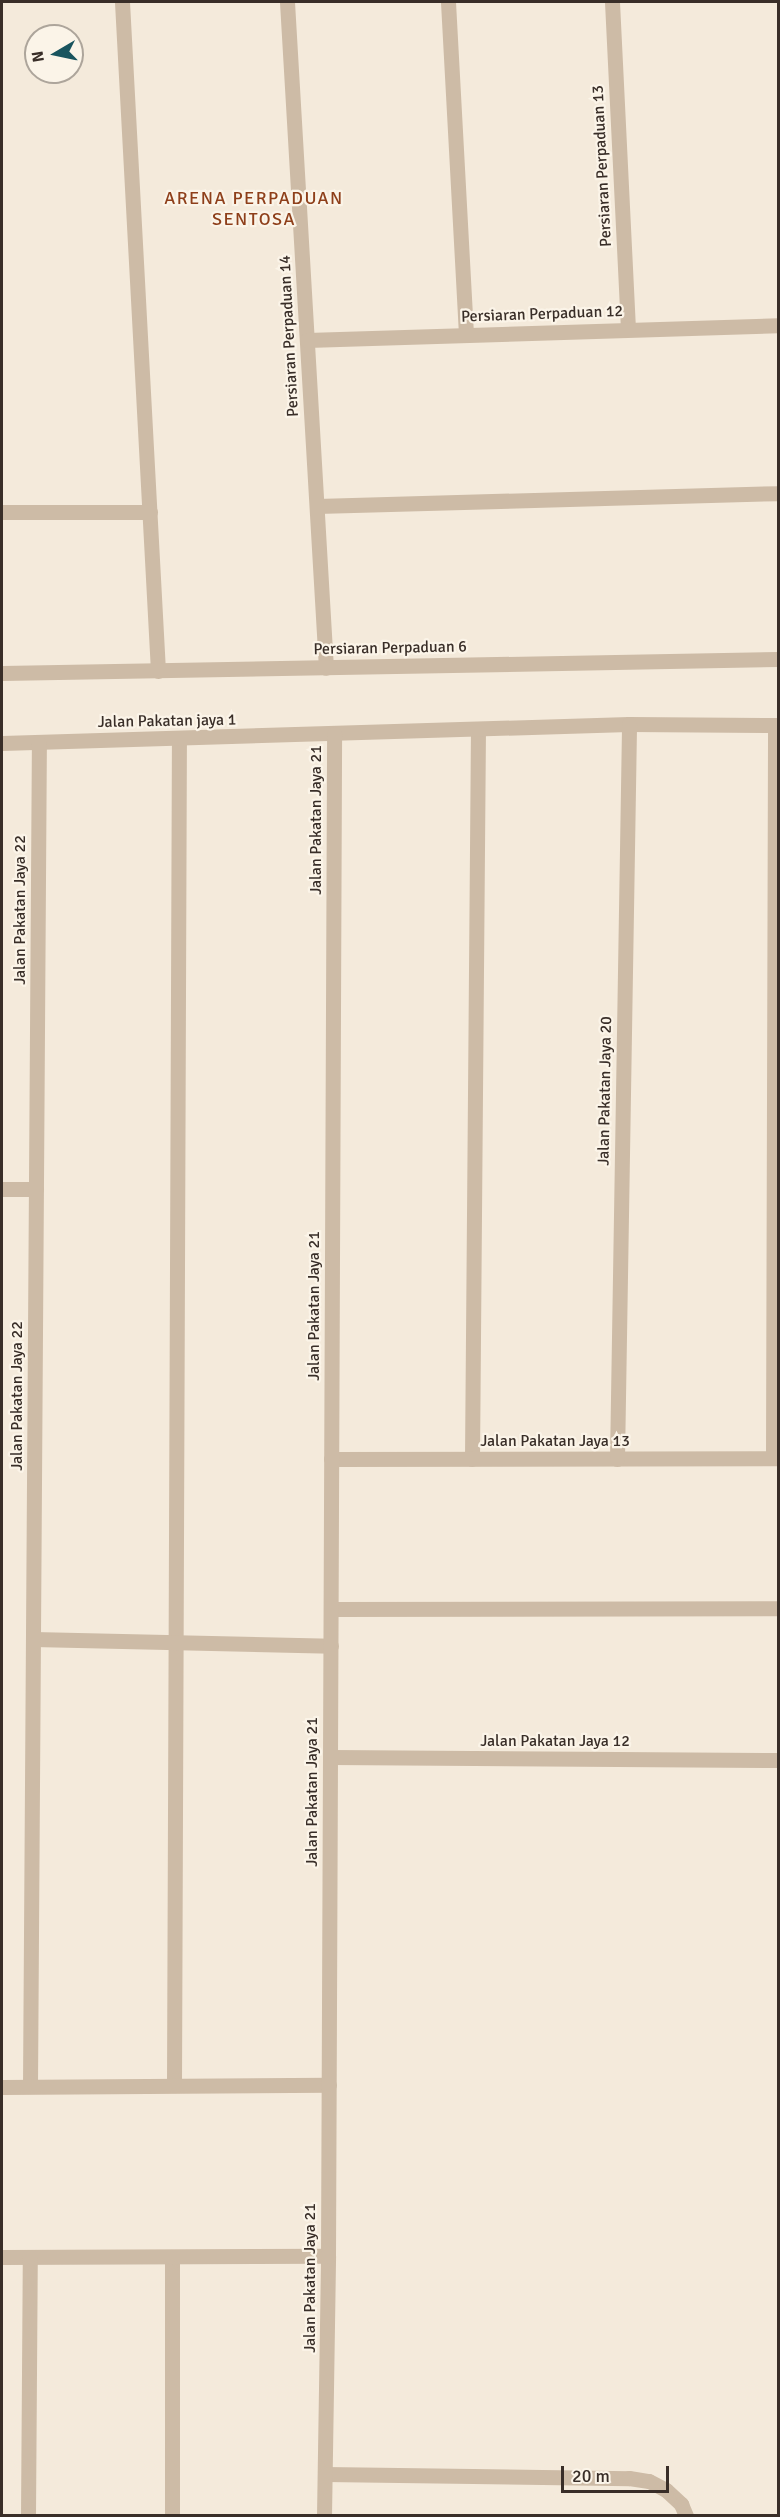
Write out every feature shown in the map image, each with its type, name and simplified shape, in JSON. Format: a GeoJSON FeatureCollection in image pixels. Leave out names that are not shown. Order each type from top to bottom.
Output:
{"type":"FeatureCollection","features":[{"type":"Feature","properties":{"kind":"street"},"geometry":{"type":"LineString","coordinates":[[122,2],[158,671]]}},
{"type":"Feature","properties":{"kind":"street","name":"Persiaran Perpaduan 14"},"geometry":{"type":"LineString","coordinates":[[287,2],[326,668]]}},
{"type":"Feature","properties":{"kind":"street"},"geometry":{"type":"LineString","coordinates":[[448,2],[466,334]]}},
{"type":"Feature","properties":{"kind":"street","name":"Persiaran Perpaduan 13"},"geometry":{"type":"LineString","coordinates":[[612,2],[628,329]]}},
{"type":"Feature","properties":{"kind":"street","name":"Persiaran Perpaduan 12"},"geometry":{"type":"LineString","coordinates":[[307,340],[778,325]]}},
{"type":"Feature","properties":{"kind":"street"},"geometry":{"type":"LineString","coordinates":[[316,506],[778,493]]}},
{"type":"Feature","properties":{"kind":"street"},"geometry":{"type":"LineString","coordinates":[[2,512],[150,512]]}},
{"type":"Feature","properties":{"kind":"street","name":"Persiaran Perpaduan 6"},"geometry":{"type":"LineString","coordinates":[[2,673],[778,659]]}},
{"type":"Feature","properties":{"kind":"street","name":"Jalan Pakatan jaya 1"},"geometry":{"type":"LineString","coordinates":[[2,743],[629,724],[777,725]]}},
{"type":"Feature","properties":{"kind":"street","name":"Jalan Pakatan Jaya 20"},"geometry":{"type":"LineString","coordinates":[[617,1459],[629,724]]}},
{"type":"Feature","properties":{"kind":"street"},"geometry":{"type":"LineString","coordinates":[[776,1458],[777,725]]}},
{"type":"Feature","properties":{"kind":"street"},"geometry":{"type":"LineString","coordinates":[[472,1459],[478,729]]}},
{"type":"Feature","properties":{"kind":"street","name":"Jalan Pakatan Jaya 21"},"geometry":{"type":"LineString","coordinates":[[324,2516],[331,1757],[334,734]]}},
{"type":"Feature","properties":{"kind":"street"},"geometry":{"type":"LineString","coordinates":[[174,2085],[179,739]]}},
{"type":"Feature","properties":{"kind":"street","name":"Jalan Pakatan Jaya 22"},"geometry":{"type":"LineString","coordinates":[[30,2086],[39,743]]}},
{"type":"Feature","properties":{"kind":"street"},"geometry":{"type":"LineString","coordinates":[[2,1189],[36,1189]]}},
{"type":"Feature","properties":{"kind":"street","name":"Jalan Pakatan Jaya 13"},"geometry":{"type":"LineString","coordinates":[[332,1459],[776,1458]]}},
{"type":"Feature","properties":{"kind":"street"},"geometry":{"type":"LineString","coordinates":[[331,1609],[778,1608]]}},
{"type":"Feature","properties":{"kind":"street"},"geometry":{"type":"LineString","coordinates":[[33,1639],[331,1646]]}},
{"type":"Feature","properties":{"kind":"street","name":"Jalan Pakatan Jaya 12"},"geometry":{"type":"LineString","coordinates":[[331,1757],[778,1760]]}},
{"type":"Feature","properties":{"kind":"street"},"geometry":{"type":"LineString","coordinates":[[2,2087],[329,2085]]}},
{"type":"Feature","properties":{"kind":"street"},"geometry":{"type":"LineString","coordinates":[[2,2257],[328,2256]]}},
{"type":"Feature","properties":{"kind":"street"},"geometry":{"type":"LineString","coordinates":[[28,2516],[30,2257]]}},
{"type":"Feature","properties":{"kind":"street"},"geometry":{"type":"LineString","coordinates":[[172,2257],[172,2516]]}},
{"type":"Feature","properties":{"kind":"street"},"geometry":{"type":"LineString","coordinates":[[325,2474],[630,2478],[649,2481],[666,2490],[681,2504],[686,2516]]}},
{"type":"Feature","properties":{"kind":"district","name":"ARENA PERPADUAN SENTOSA"},"geometry":{"type":"Point","coordinates":[254,209]}}]}
